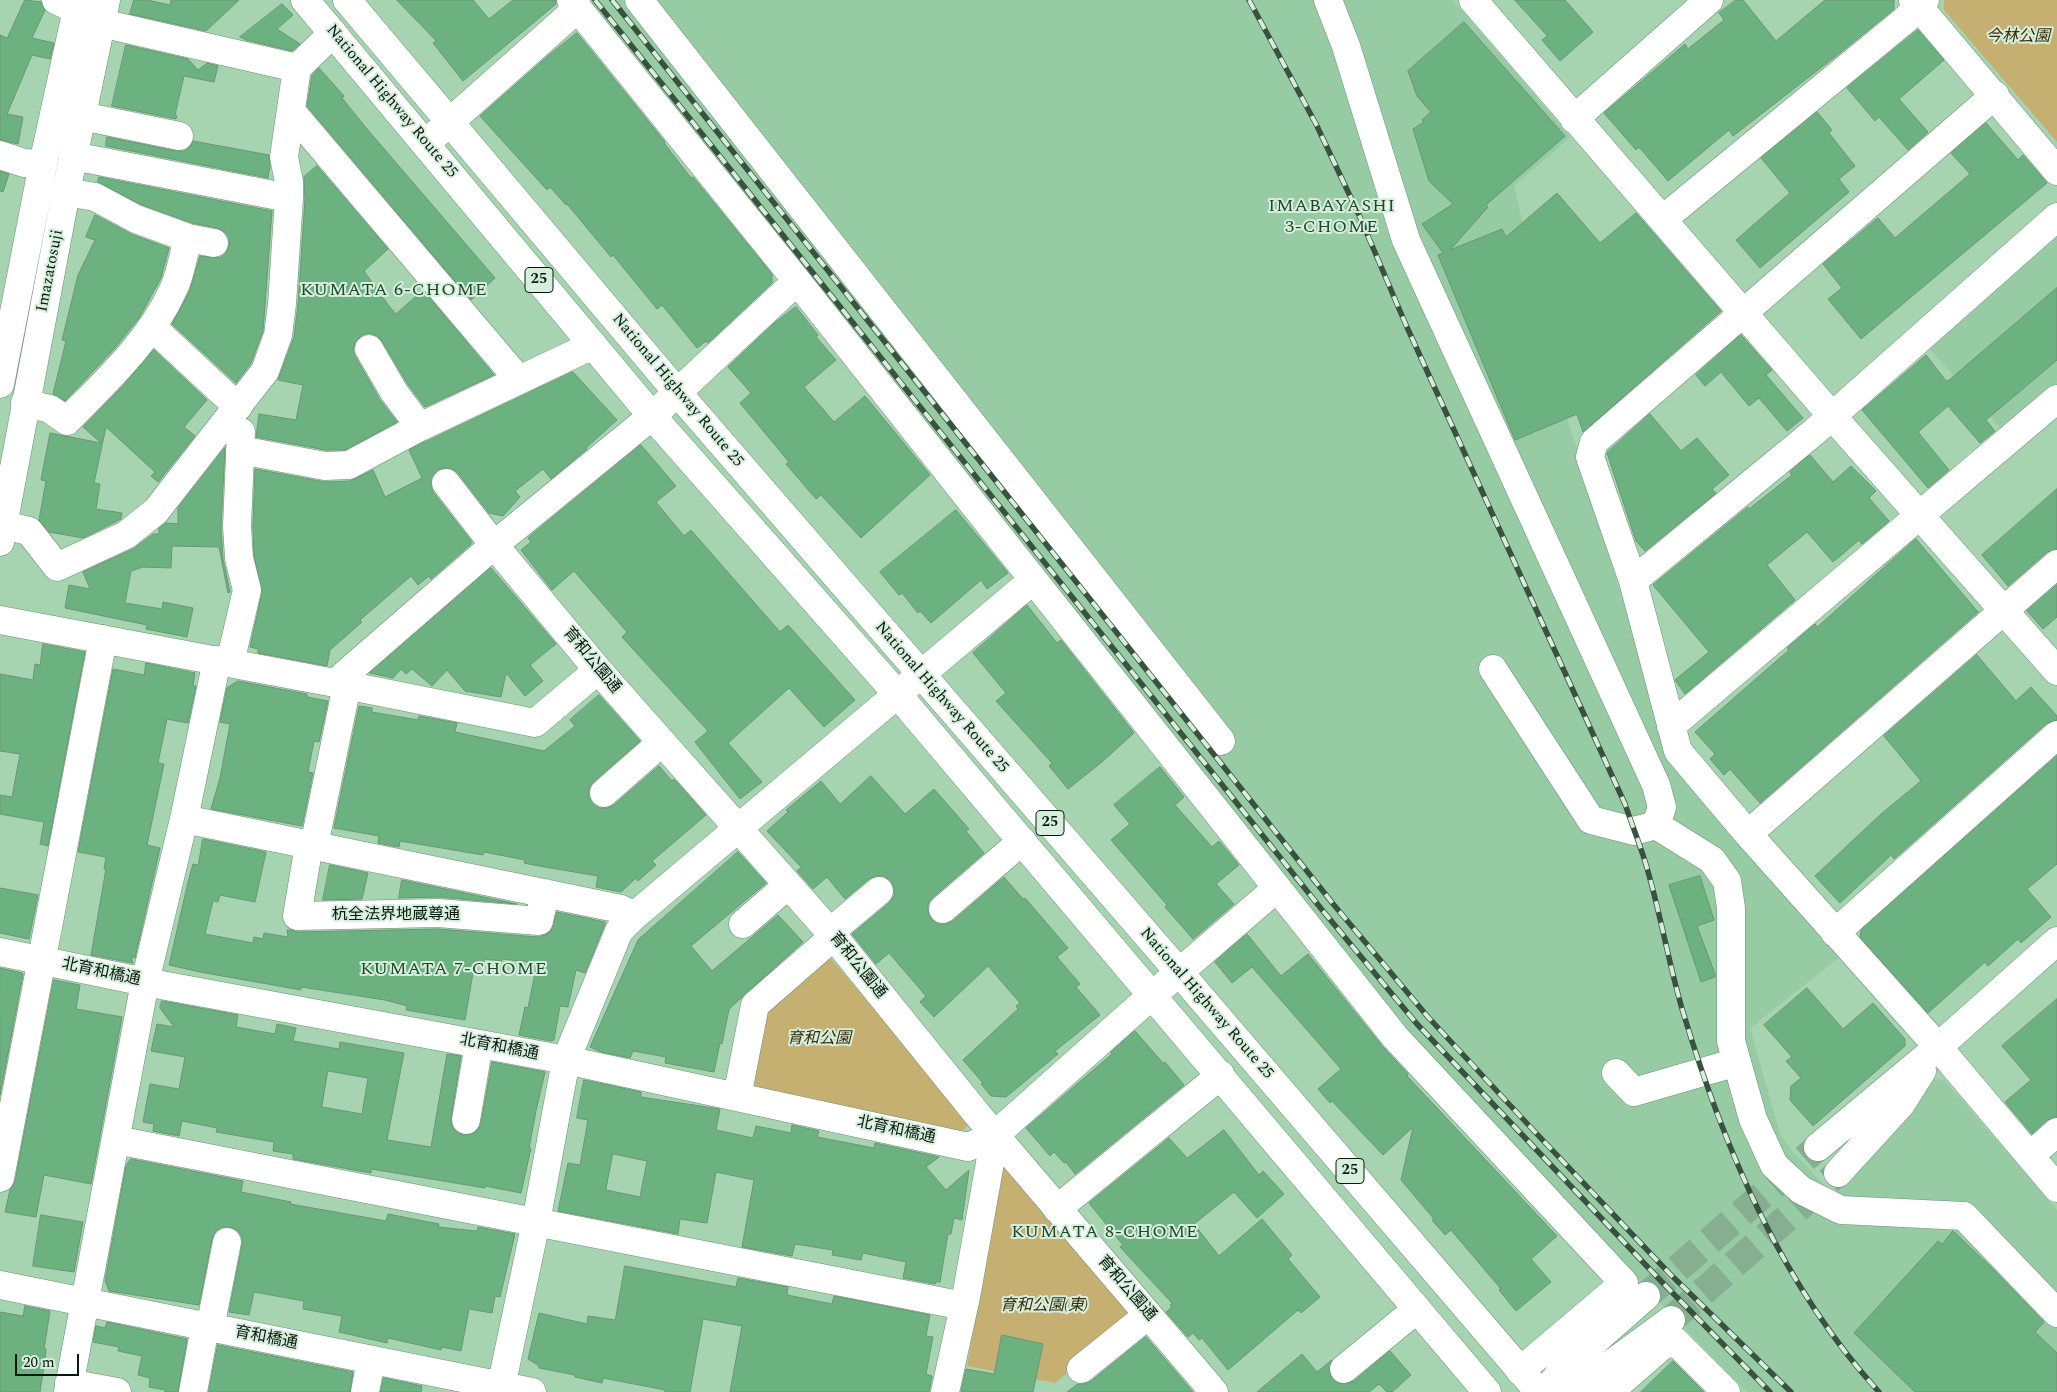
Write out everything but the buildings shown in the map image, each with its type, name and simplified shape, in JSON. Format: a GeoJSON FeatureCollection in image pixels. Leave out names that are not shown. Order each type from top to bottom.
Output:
{"type":"FeatureCollection","features":[{"type":"Feature","properties":{"kind":"main road","name":"National Highway Route 25"},"geometry":{"type":"LineString","coordinates":[[305,0],[652,416],[898,695],[1153,994],[1487,1392]]}},
{"type":"Feature","properties":{"kind":"main road","name":"National Highway Route 25"},"geometry":{"type":"LineString","coordinates":[[347,0],[677,392],[1179,972],[1539,1392]]}},
{"type":"Feature","properties":{"kind":"main road"},"geometry":{"type":"LineString","coordinates":[[639,0],[1221,741]]}},
{"type":"Feature","properties":{"kind":"main road"},"geometry":{"type":"LineString","coordinates":[[1328,0],[1346,46],[1406,240],[1656,786],[1662,807],[1656,825]]}},
{"type":"Feature","properties":{"kind":"main road"},"geometry":{"type":"LineString","coordinates":[[1574,119],[1709,0]]}},
{"type":"Feature","properties":{"kind":"main road"},"geometry":{"type":"LineString","coordinates":[[1663,220],[1905,20],[1918,2],[2057,171]]}},
{"type":"Feature","properties":{"kind":"main road","name":"Imazatosuji"},"geometry":{"type":"LineString","coordinates":[[0,379],[43,164],[71,3]]}},
{"type":"Feature","properties":{"kind":"main road"},"geometry":{"type":"LineString","coordinates":[[425,144],[575,4],[1395,1038],[1624,1283],[1520,1371]]}},
{"type":"Feature","properties":{"kind":"main road"},"geometry":{"type":"LineString","coordinates":[[1483,4],[1574,119],[2057,671]]}},
{"type":"Feature","properties":{"kind":"main road"},"geometry":{"type":"LineString","coordinates":[[104,12],[297,68]]}},
{"type":"Feature","properties":{"kind":"main road","name":"Imazatosuji"},"geometry":{"type":"LineString","coordinates":[[2,533],[66,192],[104,12]]}},
{"type":"Feature","properties":{"kind":"main road"},"geometry":{"type":"LineString","coordinates":[[2,533],[29,531],[57,567],[126,535],[156,511],[265,371],[278,335],[282,304],[289,198],[289,182],[284,157],[297,68],[333,33]]}},
{"type":"Feature","properties":{"kind":"main road"},"geometry":{"type":"LineString","coordinates":[[1995,95],[1594,442],[1590,457],[1633,581],[1678,751],[1748,834],[1938,1047],[2057,1188]]}},
{"type":"Feature","properties":{"kind":"main road"},"geometry":{"type":"LineString","coordinates":[[291,111],[519,380]]}},
{"type":"Feature","properties":{"kind":"main road"},"geometry":{"type":"LineString","coordinates":[[82,116],[179,136]]}},
{"type":"Feature","properties":{"kind":"main road"},"geometry":{"type":"LineString","coordinates":[[0,155],[24,163],[43,164]]}},
{"type":"Feature","properties":{"kind":"main road"},"geometry":{"type":"LineString","coordinates":[[74,156],[289,198]]}},
{"type":"Feature","properties":{"kind":"main road"},"geometry":{"type":"LineString","coordinates":[[25,403],[50,409],[67,421],[116,371],[152,327],[201,240],[136,219],[95,197],[66,192]]}},
{"type":"Feature","properties":{"kind":"main road"},"geometry":{"type":"LineString","coordinates":[[1633,581],[1832,416],[2057,217]]}},
{"type":"Feature","properties":{"kind":"main road"},"geometry":{"type":"LineString","coordinates":[[312,845],[341,684],[494,545],[652,416],[797,282]]}},
{"type":"Feature","properties":{"kind":"main road"},"geometry":{"type":"LineString","coordinates":[[117,1392],[69,1387],[145,982],[223,661],[247,590],[239,558],[237,526],[240,404],[152,327]]}},
{"type":"Feature","properties":{"kind":"main road"},"geometry":{"type":"LineString","coordinates":[[240,450],[326,466],[349,465],[420,427],[593,345]]}},
{"type":"Feature","properties":{"kind":"main road"},"geometry":{"type":"LineString","coordinates":[[369,349],[394,392],[420,427]]}},
{"type":"Feature","properties":{"kind":"main road"},"geometry":{"type":"LineString","coordinates":[[1672,726],[2057,399]]}},
{"type":"Feature","properties":{"kind":"main road","name":"育和公園通"},"geometry":{"type":"LineString","coordinates":[[446,483],[494,545],[598,670],[832,934],[995,1135],[1214,1392]]}},
{"type":"Feature","properties":{"kind":"main road"},"geometry":{"type":"LineString","coordinates":[[1748,834],[2057,564]]}},
{"type":"Feature","properties":{"kind":"main road"},"geometry":{"type":"LineString","coordinates":[[500,1389],[536,1222],[566,1060],[619,931],[634,916],[1033,580]]}},
{"type":"Feature","properties":{"kind":"main road"},"geometry":{"type":"LineString","coordinates":[[0,620],[223,661],[535,723],[598,670]]}},
{"type":"Feature","properties":{"kind":"main road"},"geometry":{"type":"LineString","coordinates":[[0,1178],[103,639]]}},
{"type":"Feature","properties":{"kind":"main road"},"geometry":{"type":"LineString","coordinates":[[1493,669],[1591,820],[1634,831],[1656,825],[1712,860],[1727,881],[1731,908],[1731,1041],[1753,1119],[1774,1165],[1801,1190],[1841,1210],[1964,1216],[2057,1313]]}},
{"type":"Feature","properties":{"kind":"main road"},"geometry":{"type":"LineString","coordinates":[[1835,933],[2057,735]]}},
{"type":"Feature","properties":{"kind":"main road"},"geometry":{"type":"LineString","coordinates":[[604,793],[662,742]]}},
{"type":"Feature","properties":{"kind":"main road"},"geometry":{"type":"LineString","coordinates":[[184,819],[621,909],[634,916]]}},
{"type":"Feature","properties":{"kind":"main road"},"geometry":{"type":"LineString","coordinates":[[943,909],[1022,841]]}},
{"type":"Feature","properties":{"kind":"main road","name":"杭全法界地蔵尊通"},"geometry":{"type":"LineString","coordinates":[[312,845],[297,916],[438,913],[539,921],[545,893]]}},
{"type":"Feature","properties":{"kind":"main road"},"geometry":{"type":"LineString","coordinates":[[743,924],[788,885]]}},
{"type":"Feature","properties":{"kind":"main road","name":"北育和橋通"},"geometry":{"type":"LineString","coordinates":[[0,952],[145,982],[566,1060],[968,1147],[995,1135],[1153,994],[1277,888]]}},
{"type":"Feature","properties":{"kind":"main road"},"geometry":{"type":"LineString","coordinates":[[737,1097],[755,1005],[878,891]]}},
{"type":"Feature","properties":{"kind":"main road"},"geometry":{"type":"LineString","coordinates":[[1818,1147],[1938,1047],[2057,941]]}},
{"type":"Feature","properties":{"kind":"main road"},"geometry":{"type":"LineString","coordinates":[[466,1120],[479,1044]]}},
{"type":"Feature","properties":{"kind":"main road"},"geometry":{"type":"LineString","coordinates":[[1838,1173],[1901,1104],[1938,1047]]}},
{"type":"Feature","properties":{"kind":"main road"},"geometry":{"type":"LineString","coordinates":[[1616,1073],[1634,1092],[1737,1062]]}},
{"type":"Feature","properties":{"kind":"main road"},"geometry":{"type":"LineString","coordinates":[[1057,1209],[1220,1075]]}},
{"type":"Feature","properties":{"kind":"main road"},"geometry":{"type":"LineString","coordinates":[[2030,1156],[2057,1132]]}},
{"type":"Feature","properties":{"kind":"main road"},"geometry":{"type":"LineString","coordinates":[[945,1392],[964,1306],[995,1135]]}},
{"type":"Feature","properties":{"kind":"main road"},"geometry":{"type":"LineString","coordinates":[[116,1140],[964,1306]]}},
{"type":"Feature","properties":{"kind":"main road"},"geometry":{"type":"LineString","coordinates":[[193,1392],[227,1242]]}},
{"type":"Feature","properties":{"kind":"main road","name":"育和橋通"},"geometry":{"type":"LineString","coordinates":[[0,1285],[371,1360],[500,1389],[532,1392]]}},
{"type":"Feature","properties":{"kind":"main road"},"geometry":{"type":"LineString","coordinates":[[1545,1392],[1564,1368],[1646,1296]]}},
{"type":"Feature","properties":{"kind":"main road"},"geometry":{"type":"LineString","coordinates":[[1344,1369],[1417,1309]]}},
{"type":"Feature","properties":{"kind":"main road"},"geometry":{"type":"LineString","coordinates":[[1081,1369],[1148,1315]]}},
{"type":"Feature","properties":{"kind":"main road"},"geometry":{"type":"LineString","coordinates":[[1555,1392],[1584,1384],[1671,1320]]}},
{"type":"Feature","properties":{"kind":"main road"},"geometry":{"type":"LineString","coordinates":[[1609,1392],[1662,1346],[1675,1341],[1726,1392]]}},
{"type":"Feature","properties":{"kind":"main road"},"geometry":{"type":"LineString","coordinates":[[364,1392],[371,1360]]}},
{"type":"Feature","properties":{"kind":"shaded area"},"geometry":{"type":"Polygon","coordinates":[[[580,0],[1453,0],[1570,137],[1514,186],[1528,246],[1535,320],[1577,449],[1668,751],[1840,957],[1750,1028],[1780,1134],[1792,1151],[1835,1197],[1893,1131],[1930,1078],[1945,1081],[2057,1210],[2057,1392],[1747,1392],[1636,1278],[1406,1029],[1277,873],[580,0]]]}},
{"type":"Feature","properties":{"kind":"shaded area"},"geometry":{"type":"Polygon","coordinates":[[[2057,236],[2057,383],[2001,429],[1927,346],[2057,236]]]}},
{"type":"Feature","properties":{"kind":"green space","name":"今林公園"},"geometry":{"type":"Polygon","coordinates":[[[1944,0],[2057,0],[2057,142],[1944,10],[1944,0]]]}},
{"type":"Feature","properties":{"kind":"green space","name":"育和公園"},"geometry":{"type":"Polygon","coordinates":[[[826,953],[970,1121],[962,1133],[745,1086],[761,1009],[826,953]]]}},
{"type":"Feature","properties":{"kind":"green space","name":"育和公園(東)"},"geometry":{"type":"Polygon","coordinates":[[[1012,1165],[1138,1315],[1055,1383],[967,1366],[1002,1168],[1012,1165]]]}},
{"type":"Feature","properties":{"kind":"tunnel"},"geometry":{"type":"LineString","coordinates":[[1646,1296],[1818,1147]]}},
{"type":"Feature","properties":{"kind":"tunnel"},"geometry":{"type":"LineString","coordinates":[[1671,1320],[1838,1173]]}},
{"type":"Feature","properties":{"kind":"railway"},"geometry":{"type":"LineString","coordinates":[[595,0],[1323,911],[1417,1024],[1660,1280],[1770,1392]]}},
{"type":"Feature","properties":{"kind":"railway"},"geometry":{"type":"LineString","coordinates":[[612,0],[1334,905],[1428,1017],[1669,1273],[1791,1392]]}},
{"type":"Feature","properties":{"kind":"railway"},"geometry":{"type":"LineString","coordinates":[[1249,0],[1316,124],[1359,215],[1406,325],[1625,804],[1647,868],[1683,1012],[1717,1114],[1737,1164],[1785,1261],[1813,1307],[1844,1351],[1879,1392]]}},
{"type":"Feature","properties":{"kind":"district","name":"IMABAYASHI 3-CHOME"},"geometry":{"type":"Point","coordinates":[1332,217]}},
{"type":"Feature","properties":{"kind":"district","name":"KUMATA 6-CHOME"},"geometry":{"type":"Point","coordinates":[394,291]}},
{"type":"Feature","properties":{"kind":"district","name":"KUMATA 7-CHOME"},"geometry":{"type":"Point","coordinates":[454,970]}},
{"type":"Feature","properties":{"kind":"district","name":"KUMATA 8-CHOME"},"geometry":{"type":"Point","coordinates":[1105,1233]}}]}
